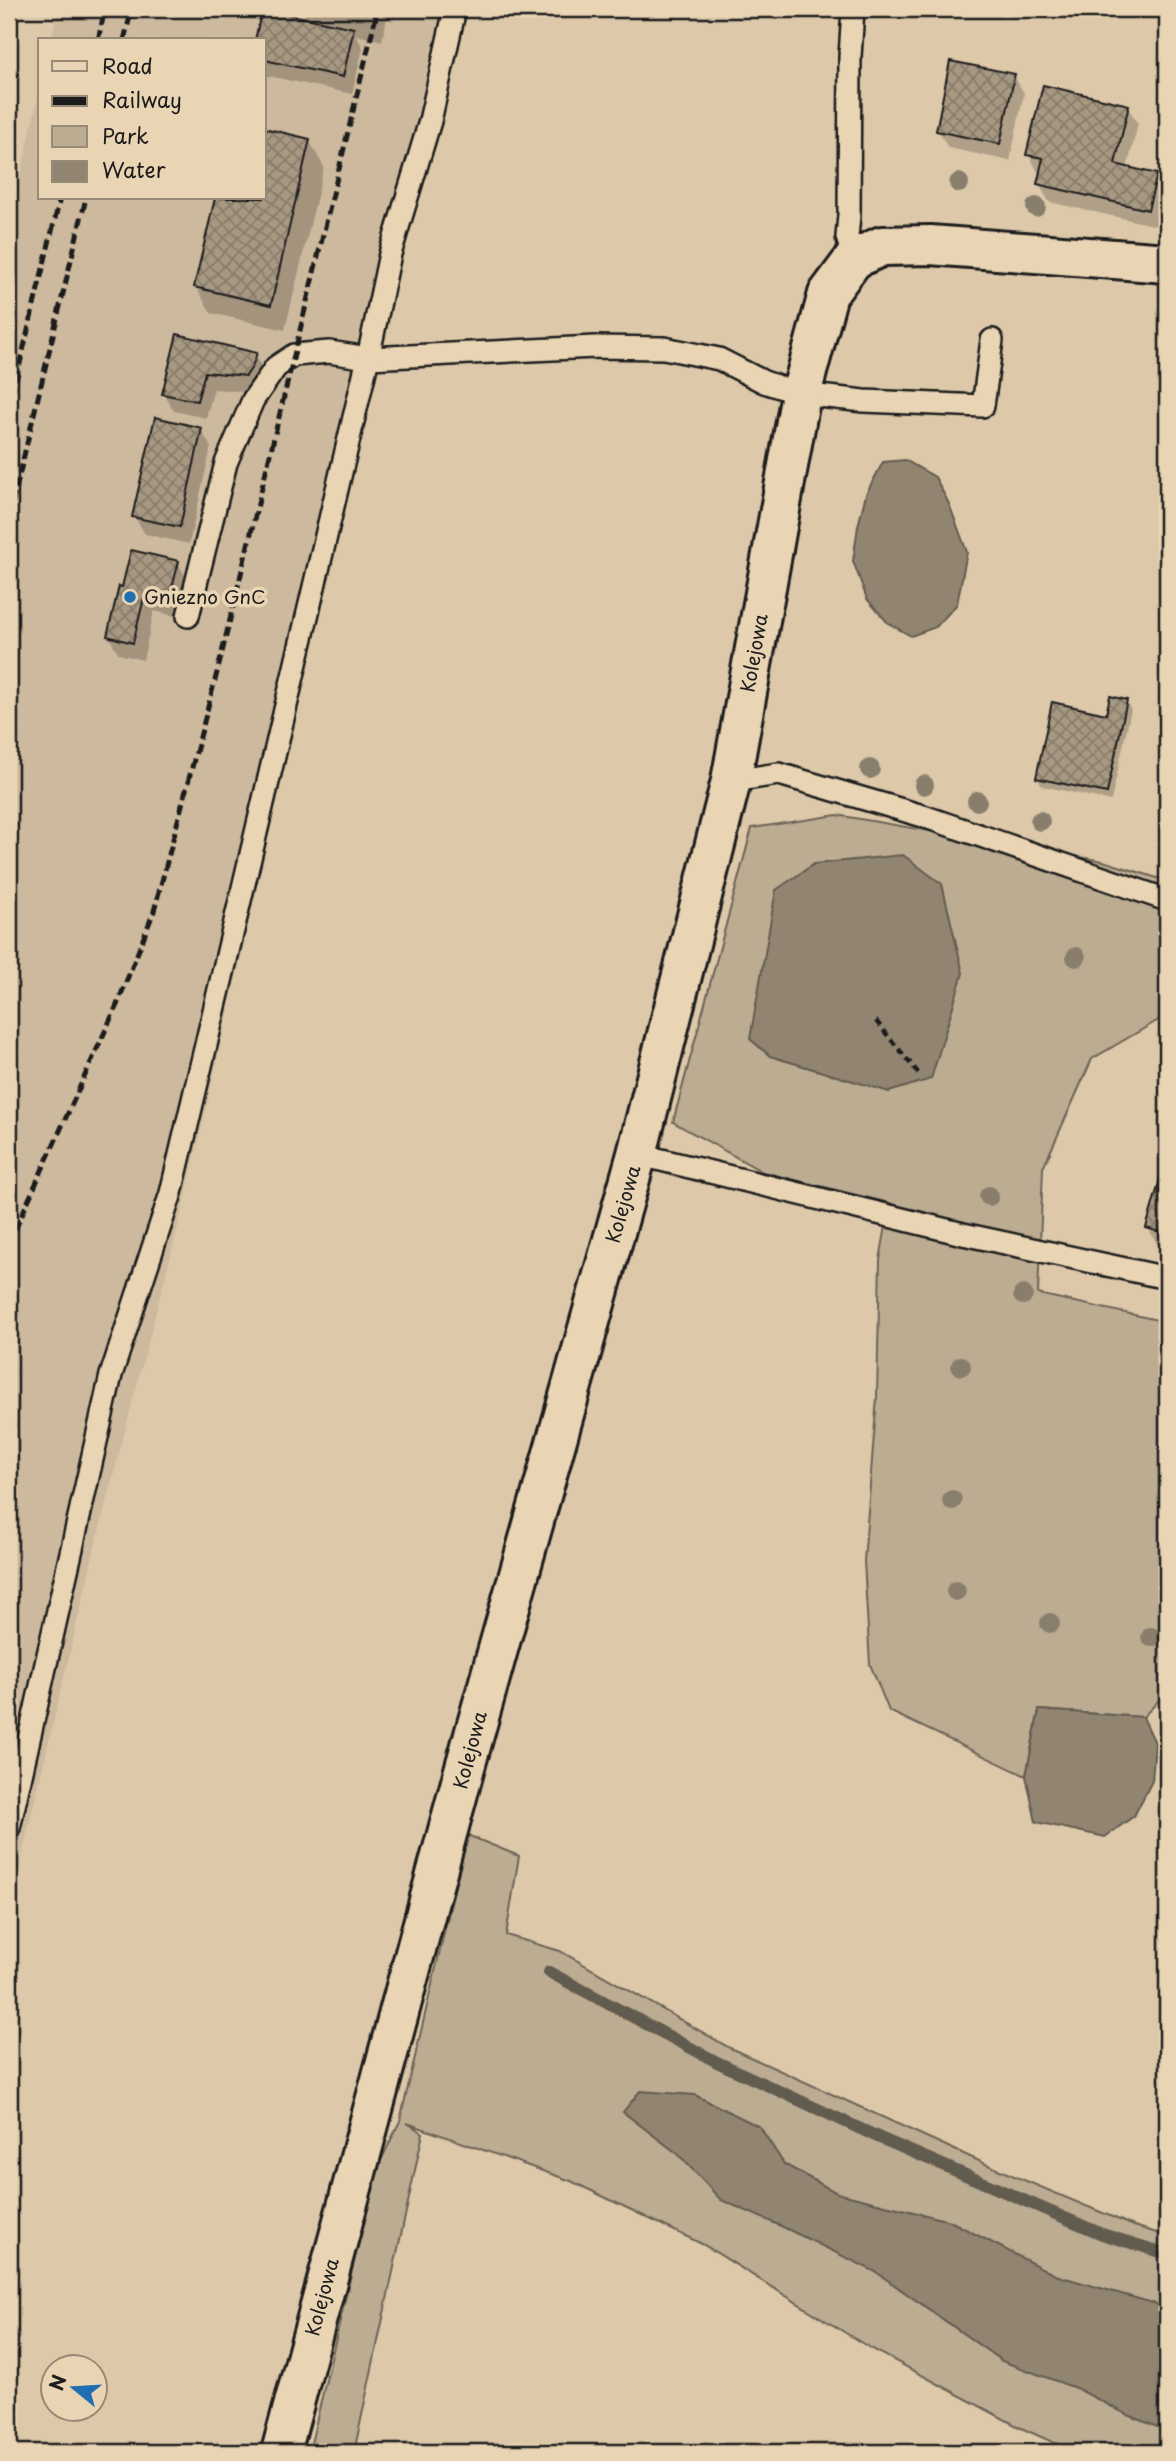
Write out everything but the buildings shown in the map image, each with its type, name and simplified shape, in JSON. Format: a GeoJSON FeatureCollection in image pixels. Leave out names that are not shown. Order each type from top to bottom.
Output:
{"type":"FeatureCollection","features":[{"type":"Feature","properties":{"kind":"street"},"geometry":{"type":"LineString","coordinates":[[854,259],[882,246],[930,245],[1167,263]]}},
{"type":"Feature","properties":{"kind":"street","name":"Kolejowa"},"geometry":{"type":"LineString","coordinates":[[281,2452],[457,1794],[637,1154],[731,780],[801,394],[828,294],[854,259]]}},
{"type":"Feature","properties":{"kind":"lane"},"geometry":{"type":"LineString","coordinates":[[9,1828],[111,1376],[171,1193],[368,358],[390,254],[430,121],[455,9]]}},
{"type":"Feature","properties":{"kind":"lane"},"geometry":{"type":"LineString","coordinates":[[853,9],[847,237],[854,259]]}},
{"type":"Feature","properties":{"kind":"lane"},"geometry":{"type":"LineString","coordinates":[[188,616],[226,463],[253,400],[276,367],[294,355],[329,352],[368,358],[595,347],[664,348],[719,359],[764,383],[801,394],[864,401],[983,406],[992,340]]}},
{"type":"Feature","properties":{"kind":"lane"},"geometry":{"type":"LineString","coordinates":[[731,780],[779,774],[923,816],[1167,900]]}},
{"type":"Feature","properties":{"kind":"lane"},"geometry":{"type":"LineString","coordinates":[[637,1154],[963,1234],[1167,1278]]}},
{"type":"Feature","properties":{"kind":"path"},"geometry":{"type":"LineString","coordinates":[[876,1021],[919,1074]]}},
{"type":"Feature","properties":{"kind":"shaded area"},"geometry":{"type":"Polygon","coordinates":[[[58,9],[460,9],[182,1212],[97,1539],[9,1909],[9,226],[38,98],[38,200],[266,200],[266,38],[51,38],[58,9]]]}},
{"type":"Feature","properties":{"kind":"green space"},"geometry":{"type":"Polygon","coordinates":[[[837,815],[1103,861],[1167,881],[1167,1015],[1092,1059],[1043,1168],[1038,1294],[1167,1322],[1167,1692],[1143,1717],[1039,1710],[1026,1776],[889,1711],[870,1664],[864,1561],[877,1397],[880,1260],[890,1203],[763,1172],[673,1122],[752,828],[837,815]]]}},
{"type":"Feature","properties":{"kind":"green space"},"geometry":{"type":"Polygon","coordinates":[[[467,1835],[519,1856],[506,1935],[560,1951],[730,2048],[988,2165],[1134,2226],[1167,2236],[1167,2452],[1075,2452],[1019,2427],[865,2345],[704,2245],[571,2181],[407,2123],[423,2133],[354,2452],[309,2452],[375,2173],[400,2121],[467,1835]]]}},
{"type":"Feature","properties":{"kind":"water"},"geometry":{"type":"Polygon","coordinates":[[[905,460],[935,477],[949,504],[967,552],[957,604],[936,627],[911,636],[888,623],[867,599],[853,561],[866,494],[883,462],[905,460]]]}},
{"type":"Feature","properties":{"kind":"water"},"geometry":{"type":"Polygon","coordinates":[[[903,855],[942,884],[963,973],[931,1079],[889,1092],[770,1056],[750,1039],[776,890],[814,864],[903,855]]]}},
{"type":"Feature","properties":{"kind":"water"},"geometry":{"type":"Polygon","coordinates":[[[1039,1710],[1143,1717],[1155,1743],[1152,1781],[1134,1816],[1105,1837],[1036,1822],[1026,1776],[1039,1710]]]}},
{"type":"Feature","properties":{"kind":"water"},"geometry":{"type":"Polygon","coordinates":[[[640,2091],[695,2095],[760,2127],[784,2164],[837,2193],[950,2221],[1055,2275],[1167,2307],[1167,2431],[1128,2415],[1078,2389],[1002,2361],[876,2272],[721,2200],[678,2154],[623,2112],[640,2091]]]}},
{"type":"Feature","properties":{"kind":"waterway"},"geometry":{"type":"LineString","coordinates":[[549,1972],[717,2062],[880,2138],[1102,2234],[1167,2254]]}},
{"type":"Feature","properties":{"kind":"railway"},"geometry":{"type":"LineString","coordinates":[[98,38],[105,9]]}},
{"type":"Feature","properties":{"kind":"railway"},"geometry":{"type":"LineString","coordinates":[[125,38],[132,9]]}},
{"type":"Feature","properties":{"kind":"railway"},"geometry":{"type":"LineString","coordinates":[[9,1243],[117,1005],[154,911],[219,665],[377,12]]}},
{"type":"Feature","properties":{"kind":"railway"},"geometry":{"type":"LineString","coordinates":[[9,409],[60,200]]}},
{"type":"Feature","properties":{"kind":"railway"},"geometry":{"type":"LineString","coordinates":[[9,518],[86,200]]}},
{"type":"Feature","properties":{"kind":"place","name":"Gniezno GnC"},"geometry":{"type":"Point","coordinates":[130,597]}}]}
